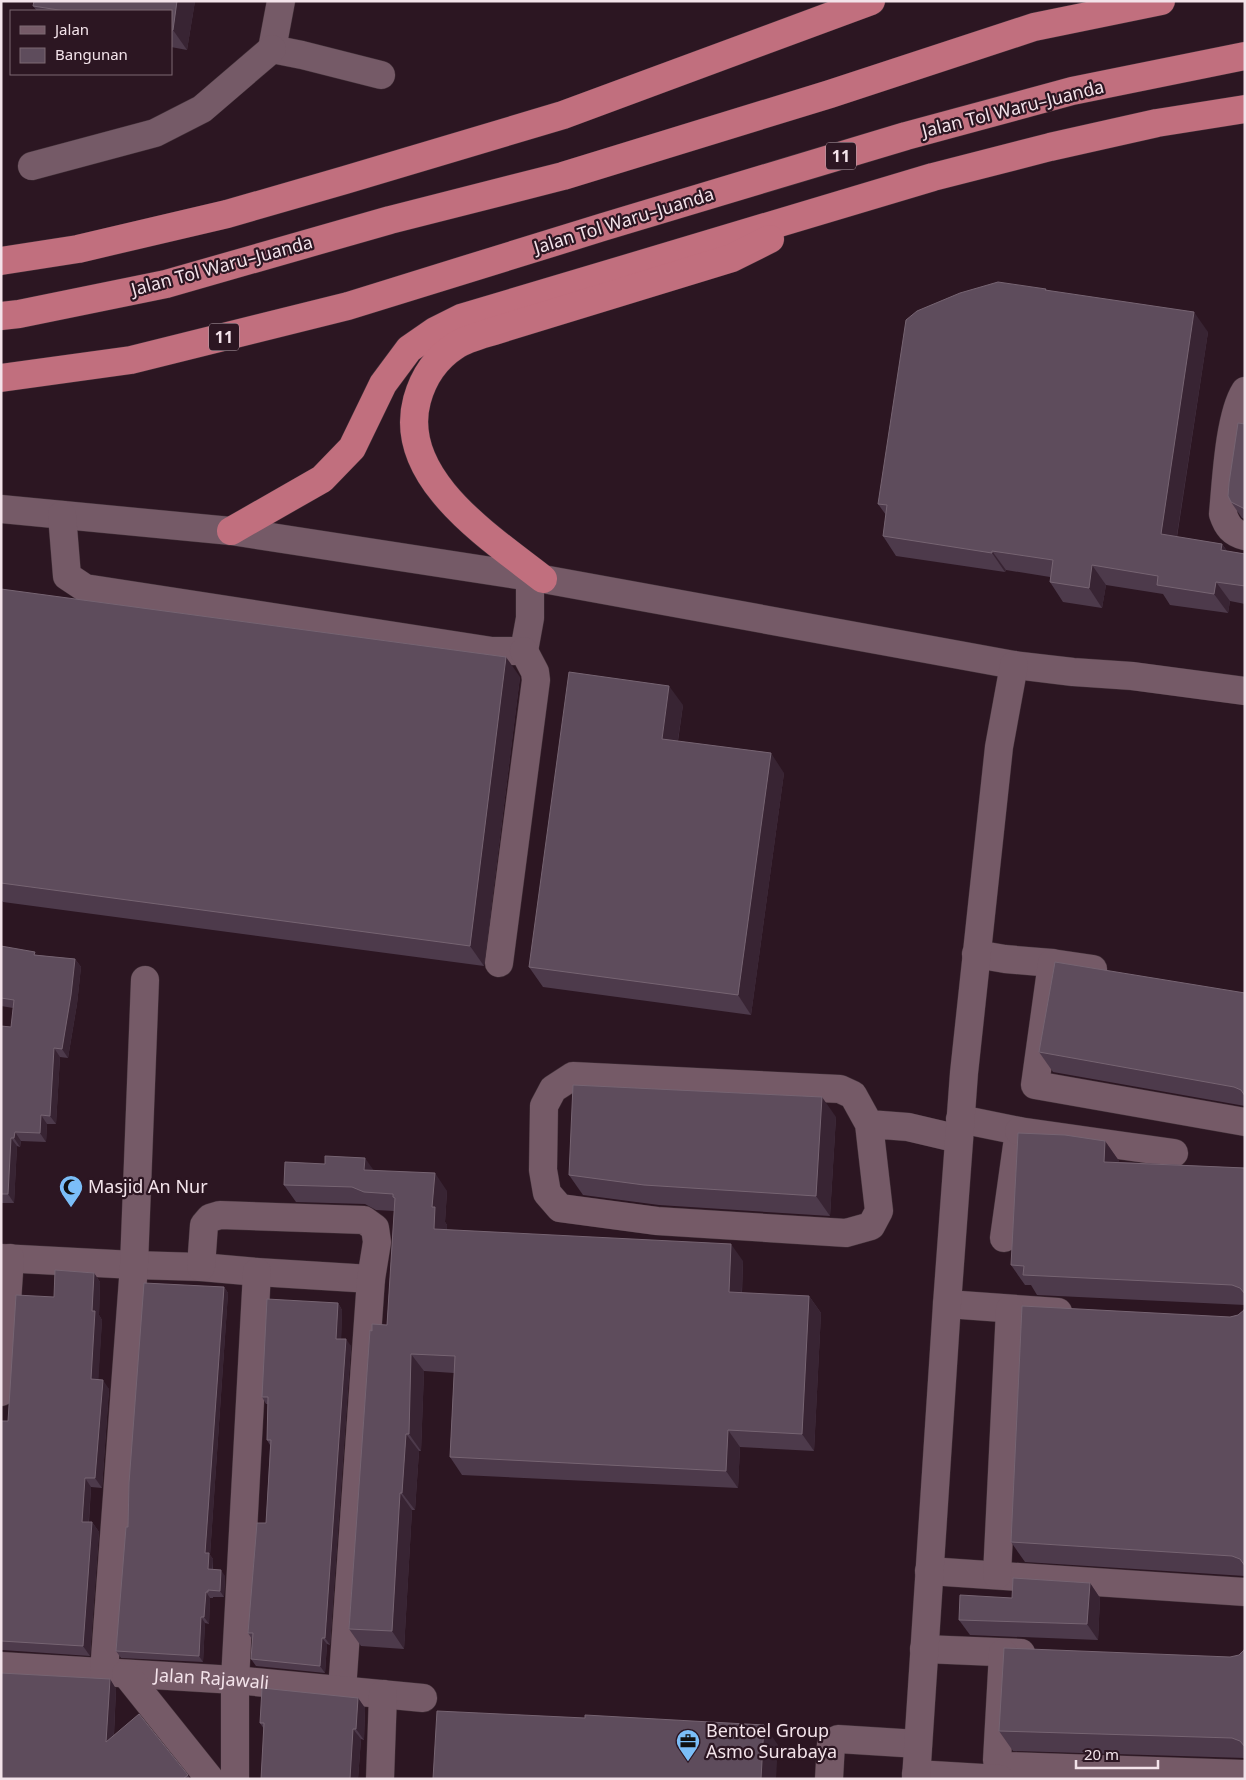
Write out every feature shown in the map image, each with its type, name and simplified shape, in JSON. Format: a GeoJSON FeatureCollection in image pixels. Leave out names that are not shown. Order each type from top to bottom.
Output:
{"type":"FeatureCollection","features":[{"type":"Feature","properties":{"kind":"highway"},"geometry":{"type":"LineString","coordinates":[[1,261],[78,249],[218,216],[563,115],[871,1]]}},
{"type":"Feature","properties":{"kind":"highway","name":"Jalan Tol Waru–Juanda"},"geometry":{"type":"LineString","coordinates":[[1,316],[166,284],[390,220],[562,176],[830,94],[1034,27],[1161,1]]}},
{"type":"Feature","properties":{"kind":"highway","name":"Jalan Tol Waru–Juanda"},"geometry":{"type":"LineString","coordinates":[[1,378],[130,360],[348,306],[906,136],[1072,92],[1245,56]]}},
{"type":"Feature","properties":{"kind":"highway"},"geometry":{"type":"LineString","coordinates":[[232,531],[322,479],[352,448],[383,384],[409,349],[435,331],[461,318],[933,177],[1050,147],[1157,123],[1245,110]]}},
{"type":"Feature","properties":{"kind":"highway"},"geometry":{"type":"LineString","coordinates":[[536,578],[473,524],[431,478],[415,441],[414,409],[421,384],[434,364],[456,345],[494,331],[732,258],[836,205]]}},
{"type":"Feature","properties":{"kind":"street"},"geometry":{"type":"LineString","coordinates":[[32,166],[154,133],[202,109],[272,49],[281,1]]}},
{"type":"Feature","properties":{"kind":"street"},"geometry":{"type":"LineString","coordinates":[[272,49],[381,76]]}},
{"type":"Feature","properties":{"kind":"street"},"geometry":{"type":"LineString","coordinates":[[1245,391],[1240,398],[1231,440],[1223,514],[1226,524],[1236,534],[1245,536]]}},
{"type":"Feature","properties":{"kind":"street"},"geometry":{"type":"LineString","coordinates":[[1,509],[232,531],[536,578],[1014,665],[1132,676],[1245,691]]}},
{"type":"Feature","properties":{"kind":"street"},"geometry":{"type":"LineString","coordinates":[[62,515],[67,576],[86,588],[492,651],[524,651]]}},
{"type":"Feature","properties":{"kind":"street"},"geometry":{"type":"LineString","coordinates":[[499,962],[536,680],[535,672],[524,651],[536,578]]}},
{"type":"Feature","properties":{"kind":"street"},"geometry":{"type":"LineString","coordinates":[[1000,1779],[916,1776],[960,1129],[976,954],[999,746],[1014,665]]}},
{"type":"Feature","properties":{"kind":"street"},"geometry":{"type":"LineString","coordinates":[[976,954],[1005,959],[1052,963],[1118,974]]}},
{"type":"Feature","properties":{"kind":"street"},"geometry":{"type":"LineString","coordinates":[[1052,963],[1035,1085],[1141,1100],[1245,1122]]}},
{"type":"Feature","properties":{"kind":"street"},"geometry":{"type":"LineString","coordinates":[[144,980],[134,1265],[115,1673],[210,1779]]}},
{"type":"Feature","properties":{"kind":"street"},"geometry":{"type":"LineString","coordinates":[[573,1076],[840,1089],[853,1095],[869,1124],[879,1211],[871,1226],[846,1233],[657,1221],[560,1208],[547,1193],[543,1170],[544,1106],[553,1089],[573,1076]]}},
{"type":"Feature","properties":{"kind":"street"},"geometry":{"type":"LineString","coordinates":[[869,1124],[1019,1131],[1174,1153]]}},
{"type":"Feature","properties":{"kind":"street"},"geometry":{"type":"LineString","coordinates":[[1004,1238],[1019,1131]]}},
{"type":"Feature","properties":{"kind":"street"},"geometry":{"type":"LineString","coordinates":[[201,1267],[204,1225],[210,1218],[220,1215],[364,1220],[375,1228],[377,1242],[371,1279],[342,1690]]}},
{"type":"Feature","properties":{"kind":"street"},"geometry":{"type":"LineString","coordinates":[[1,1392],[6,1258],[201,1267],[371,1279]]}},
{"type":"Feature","properties":{"kind":"street"},"geometry":{"type":"LineString","coordinates":[[235,1779],[235,1680],[257,1272]]}},
{"type":"Feature","properties":{"kind":"street"},"geometry":{"type":"LineString","coordinates":[[947,1304],[1079,1313]]}},
{"type":"Feature","properties":{"kind":"street"},"geometry":{"type":"LineString","coordinates":[[998,1575],[1010,1309]]}},
{"type":"Feature","properties":{"kind":"street"},"geometry":{"type":"LineString","coordinates":[[929,1571],[1245,1592]]}},
{"type":"Feature","properties":{"kind":"street"},"geometry":{"type":"LineString","coordinates":[[924,1649],[1042,1654]]}},
{"type":"Feature","properties":{"kind":"street"},"geometry":{"type":"LineString","coordinates":[[1003,1653],[997,1760],[1007,1766],[1245,1774]]}},
{"type":"Feature","properties":{"kind":"street","name":"Jalan Rajawali"},"geometry":{"type":"LineString","coordinates":[[1,1666],[235,1680],[423,1698]]}},
{"type":"Feature","properties":{"kind":"street"},"geometry":{"type":"LineString","coordinates":[[380,1779],[383,1694]]}},
{"type":"Feature","properties":{"kind":"street"},"geometry":{"type":"LineString","coordinates":[[829,1779],[831,1744],[838,1739],[918,1744]]}},
{"type":"Feature","properties":{"kind":"building"},"geometry":{"type":"Polygon","coordinates":[[[34,1],[177,1],[173,30],[172,10],[59,10],[33,6],[34,1]]]}},
{"type":"Feature","properties":{"kind":"building"},"geometry":{"type":"Polygon","coordinates":[[[998,282],[1194,312],[1161,534],[1222,544],[1221,550],[1245,554],[1245,586],[1216,582],[1214,594],[1157,585],[1158,576],[1092,565],[1089,588],[1050,582],[1053,560],[992,551],[992,553],[883,536],[887,505],[878,504],[906,320],[917,311],[960,293],[998,282]]]}},
{"type":"Feature","properties":{"kind":"building"},"geometry":{"type":"Polygon","coordinates":[[[1238,423],[1245,424],[1245,509],[1231,502],[1228,496],[1238,423]]]}},
{"type":"Feature","properties":{"kind":"building"},"geometry":{"type":"Polygon","coordinates":[[[1,589],[506,657],[470,946],[1,883],[1,589]]]}},
{"type":"Feature","properties":{"kind":"building"},"geometry":{"type":"Polygon","coordinates":[[[569,672],[669,686],[662,739],[771,753],[738,995],[529,967],[569,672]]]}},
{"type":"Feature","properties":{"kind":"building"},"geometry":{"type":"Polygon","coordinates":[[[1,946],[35,952],[34,955],[75,959],[62,1049],[54,1048],[50,1116],[41,1115],[40,1133],[15,1132],[14,1138],[11,1138],[8,1194],[1,1194],[1,1026],[11,1027],[14,1000],[1,998],[1,946]]]}},
{"type":"Feature","properties":{"kind":"building"},"geometry":{"type":"Polygon","coordinates":[[[1055,962],[1245,993],[1245,1096],[1241,1090],[1234,1087],[1039,1052],[1055,962]]]}},
{"type":"Feature","properties":{"kind":"building"},"geometry":{"type":"Polygon","coordinates":[[[573,1085],[822,1097],[816,1196],[644,1185],[569,1175],[573,1085]]]}},
{"type":"Feature","properties":{"kind":"building"},"geometry":{"type":"Polygon","coordinates":[[[1018,1133],[1065,1135],[1105,1141],[1104,1162],[1245,1168],[1245,1294],[1240,1288],[1232,1285],[1023,1275],[1024,1266],[1011,1265],[1018,1133]]]}},
{"type":"Feature","properties":{"kind":"building"},"geometry":{"type":"Polygon","coordinates":[[[325,1156],[365,1158],[364,1170],[435,1173],[432,1207],[435,1207],[434,1229],[731,1244],[729,1292],[809,1296],[802,1434],[728,1430],[726,1471],[450,1457],[455,1356],[411,1354],[409,1434],[406,1434],[402,1493],[400,1493],[392,1631],[349,1629],[370,1330],[372,1331],[372,1324],[387,1325],[395,1198],[393,1194],[364,1192],[352,1187],[284,1185],[285,1162],[325,1164],[325,1156]]]}},
{"type":"Feature","properties":{"kind":"building"},"geometry":{"type":"Polygon","coordinates":[[[55,1270],[94,1273],[92,1311],[95,1311],[91,1379],[103,1380],[95,1478],[85,1478],[82,1522],[92,1522],[83,1646],[1,1641],[1,1421],[8,1421],[16,1295],[54,1297],[55,1270]]]}},
{"type":"Feature","properties":{"kind":"building"},"geometry":{"type":"Polygon","coordinates":[[[144,1283],[224,1287],[205,1553],[209,1553],[208,1569],[221,1570],[220,1591],[208,1590],[206,1592],[204,1617],[201,1617],[199,1656],[116,1651],[126,1527],[128,1527],[129,1483],[144,1283]]]}},
{"type":"Feature","properties":{"kind":"building"},"geometry":{"type":"Polygon","coordinates":[[[267,1299],[338,1303],[336,1339],[346,1339],[325,1638],[322,1638],[320,1666],[251,1659],[253,1633],[248,1633],[257,1523],[266,1523],[271,1440],[267,1440],[268,1397],[262,1397],[267,1299]]]}},
{"type":"Feature","properties":{"kind":"building"},"geometry":{"type":"Polygon","coordinates":[[[1022,1306],[1230,1317],[1238,1315],[1245,1307],[1245,1566],[1240,1559],[1232,1556],[1011,1542],[1022,1306]]]}},
{"type":"Feature","properties":{"kind":"building"},"geometry":{"type":"Polygon","coordinates":[[[1013,1578],[1090,1583],[1087,1624],[959,1620],[960,1595],[1012,1598],[1013,1578]]]}},
{"type":"Feature","properties":{"kind":"building"},"geometry":{"type":"Polygon","coordinates":[[[1004,1648],[1230,1657],[1239,1655],[1245,1648],[1245,1747],[1240,1741],[1232,1738],[999,1731],[1004,1648]]]}},
{"type":"Feature","properties":{"kind":"building"},"geometry":{"type":"Polygon","coordinates":[[[1,1673],[110,1679],[106,1742],[139,1714],[188,1775],[183,1779],[1,1779],[1,1673]]]}},
{"type":"Feature","properties":{"kind":"building"},"geometry":{"type":"Polygon","coordinates":[[[262,1688],[358,1698],[356,1729],[353,1729],[350,1779],[261,1779],[264,1723],[260,1723],[262,1688]]]}},
{"type":"Feature","properties":{"kind":"building"},"geometry":{"type":"Polygon","coordinates":[[[437,1711],[585,1718],[585,1715],[764,1725],[761,1779],[433,1779],[437,1711]]]}},
{"type":"Feature","properties":{"kind":"place","name":"Masjid An Nur"},"geometry":{"type":"Point","coordinates":[71,1208]}},
{"type":"Feature","properties":{"kind":"place","name":"Bentoel Group Asmo Surabaya"},"geometry":{"type":"Point","coordinates":[688,1762]}}]}
